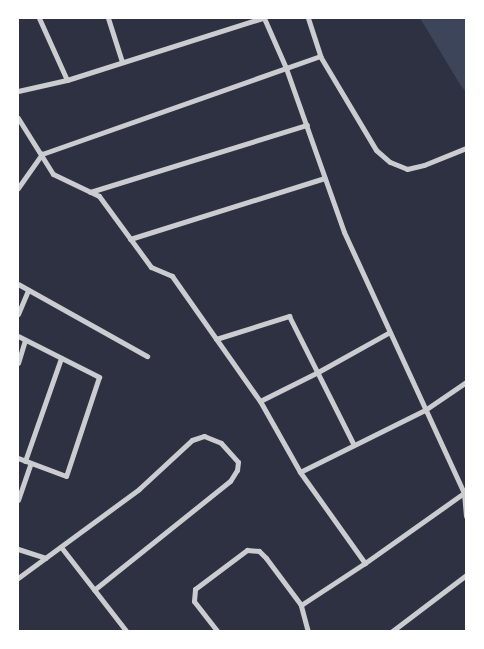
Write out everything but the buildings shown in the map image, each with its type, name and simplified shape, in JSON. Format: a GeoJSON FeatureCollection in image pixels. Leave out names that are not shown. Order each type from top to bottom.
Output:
{"type":"FeatureCollection","features":[{"type":"Feature","properties":{"kind":"street"},"geometry":{"type":"LineString","coordinates":[[40,18],[67,80]]}},
{"type":"Feature","properties":{"kind":"street"},"geometry":{"type":"LineString","coordinates":[[108,18],[122,62]]}},
{"type":"Feature","properties":{"kind":"street"},"geometry":{"type":"LineString","coordinates":[[18,91],[67,80],[263,18],[286,68],[344,232],[464,493],[466,516]]}},
{"type":"Feature","properties":{"kind":"street"},"geometry":{"type":"LineString","coordinates":[[308,18],[320,56],[376,150],[390,162],[407,169],[424,165],[466,148]]}},
{"type":"Feature","properties":{"kind":"street"},"geometry":{"type":"LineString","coordinates":[[18,188],[42,154],[320,56]]}},
{"type":"Feature","properties":{"kind":"street"},"geometry":{"type":"LineString","coordinates":[[18,118],[53,174],[99,196],[151,267],[172,276],[260,401],[300,472],[365,563]]}},
{"type":"Feature","properties":{"kind":"street"},"geometry":{"type":"LineString","coordinates":[[90,192],[307,126]]}},
{"type":"Feature","properties":{"kind":"street"},"geometry":{"type":"LineString","coordinates":[[130,239],[325,178]]}},
{"type":"Feature","properties":{"kind":"street"},"geometry":{"type":"LineString","coordinates":[[18,284],[148,356]]}},
{"type":"Feature","properties":{"kind":"street"},"geometry":{"type":"LineString","coordinates":[[18,314],[28,290]]}},
{"type":"Feature","properties":{"kind":"street"},"geometry":{"type":"LineString","coordinates":[[216,338],[290,316],[354,445]]}},
{"type":"Feature","properties":{"kind":"street"},"geometry":{"type":"LineString","coordinates":[[260,401],[318,372],[390,332]]}},
{"type":"Feature","properties":{"kind":"street"},"geometry":{"type":"LineString","coordinates":[[18,336],[99,377],[66,476],[18,458]]}},
{"type":"Feature","properties":{"kind":"street"},"geometry":{"type":"LineString","coordinates":[[18,363],[25,340]]}},
{"type":"Feature","properties":{"kind":"street"},"geometry":{"type":"LineString","coordinates":[[25,461],[61,358]]}},
{"type":"Feature","properties":{"kind":"street"},"geometry":{"type":"LineString","coordinates":[[300,472],[425,410],[466,382]]}},
{"type":"Feature","properties":{"kind":"street"},"geometry":{"type":"LineString","coordinates":[[18,578],[140,489],[192,440],[204,436],[212,437],[232,453],[238,462],[238,470],[230,481],[94,590]]}},
{"type":"Feature","properties":{"kind":"street"},"geometry":{"type":"LineString","coordinates":[[18,500],[31,463]]}},
{"type":"Feature","properties":{"kind":"street"},"geometry":{"type":"LineString","coordinates":[[301,604],[365,563],[464,493]]}},
{"type":"Feature","properties":{"kind":"street"},"geometry":{"type":"LineString","coordinates":[[61,547],[127,632]]}},
{"type":"Feature","properties":{"kind":"street"},"geometry":{"type":"LineString","coordinates":[[18,548],[46,558]]}},
{"type":"Feature","properties":{"kind":"street"},"geometry":{"type":"LineString","coordinates":[[218,632],[194,601],[195,589],[247,550],[259,551],[301,604],[308,632]]}},
{"type":"Feature","properties":{"kind":"street"},"geometry":{"type":"LineString","coordinates":[[391,632],[466,575]]}},
{"type":"Feature","properties":{"kind":"shaded area"},"geometry":{"type":"Polygon","coordinates":[[[420,18],[466,18],[466,92],[461,86],[420,18]]]}}]}
